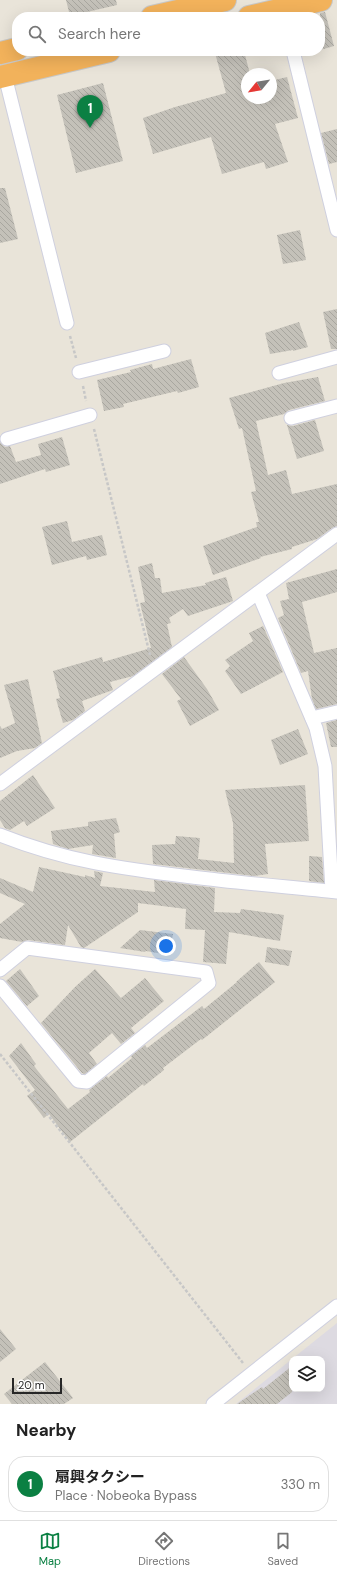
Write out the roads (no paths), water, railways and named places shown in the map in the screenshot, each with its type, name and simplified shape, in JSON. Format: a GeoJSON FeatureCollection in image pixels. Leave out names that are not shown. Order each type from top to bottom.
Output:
{"type":"FeatureCollection","features":[{"type":"Feature","properties":{"kind":"highway"},"geometry":{"type":"LineString","coordinates":[[173,12],[225,0]]}},
{"type":"Feature","properties":{"kind":"highway"},"geometry":{"type":"LineString","coordinates":[[270,12],[320,0]]}},
{"type":"Feature","properties":{"kind":"highway"},"geometry":{"type":"LineString","coordinates":[[0,53],[12,50]]}},
{"type":"Feature","properties":{"kind":"highway"},"geometry":{"type":"LineString","coordinates":[[3,77],[89,56]]}},
{"type":"Feature","properties":{"kind":"street"},"geometry":{"type":"LineString","coordinates":[[294,56],[337,230]]}},
{"type":"Feature","properties":{"kind":"street"},"geometry":{"type":"LineString","coordinates":[[3,77],[67,324]]}},
{"type":"Feature","properties":{"kind":"street"},"geometry":{"type":"LineString","coordinates":[[79,372],[164,351]]}},
{"type":"Feature","properties":{"kind":"street"},"geometry":{"type":"LineString","coordinates":[[279,373],[337,357]]}},
{"type":"Feature","properties":{"kind":"street"},"geometry":{"type":"LineString","coordinates":[[291,418],[337,406]]}},
{"type":"Feature","properties":{"kind":"street"},"geometry":{"type":"LineString","coordinates":[[7,439],[90,415]]}},
{"type":"Feature","properties":{"kind":"street"},"geometry":{"type":"LineString","coordinates":[[0,784],[337,534]]}},
{"type":"Feature","properties":{"kind":"street"},"geometry":{"type":"LineString","coordinates":[[0,835],[28,846],[82,861],[129,870],[334,892],[325,766],[316,728],[258,593]]}},
{"type":"Feature","properties":{"kind":"street"},"geometry":{"type":"LineString","coordinates":[[312,718],[337,712]]}},
{"type":"Feature","properties":{"kind":"street"},"geometry":{"type":"LineString","coordinates":[[0,970],[27,948],[206,972],[209,983],[87,1082],[78,1081],[0,986]]}},
{"type":"Feature","properties":{"kind":"street"},"geometry":{"type":"LineString","coordinates":[[213,1404],[337,1306]]}},
{"type":"Feature","properties":{"kind":"place","name":"扇興タクシー"},"geometry":{"type":"Point","coordinates":[90,128]}}]}
